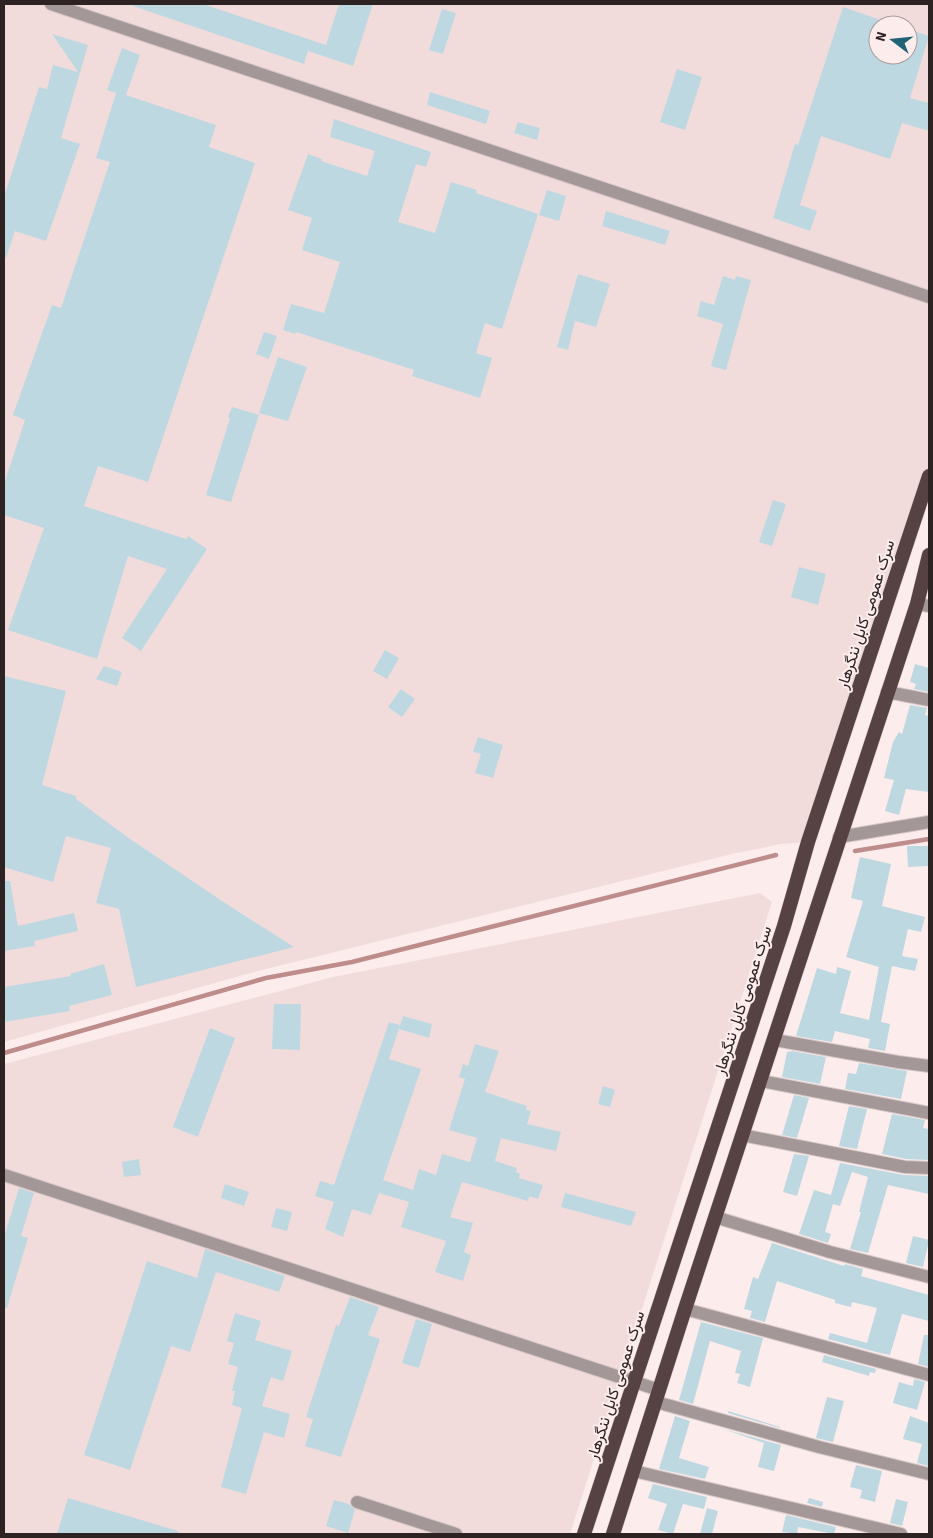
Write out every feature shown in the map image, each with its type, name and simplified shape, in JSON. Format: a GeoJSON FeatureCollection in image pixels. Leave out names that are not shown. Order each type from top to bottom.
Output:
{"type":"FeatureCollection","features":[{"type":"Feature","properties":{"kind":"highway","name":"سرک عمومی کابل ننگرهار"},"geometry":{"type":"LineString","coordinates":[[584,1534],[784,926],[808,842],[929,476]]}},
{"type":"Feature","properties":{"kind":"highway"},"geometry":{"type":"LineString","coordinates":[[613,1534],[887,692],[923,605],[929,555]]}},
{"type":"Feature","properties":{"kind":"street"},"geometry":{"type":"LineString","coordinates":[[51,4],[929,297]]}},
{"type":"Feature","properties":{"kind":"street"},"geometry":{"type":"LineString","coordinates":[[887,692],[929,700]]}},
{"type":"Feature","properties":{"kind":"street"},"geometry":{"type":"LineString","coordinates":[[839,837],[929,822]]}},
{"type":"Feature","properties":{"kind":"street"},"geometry":{"type":"LineString","coordinates":[[775,1040],[929,1066]]}},
{"type":"Feature","properties":{"kind":"street"},"geometry":{"type":"LineString","coordinates":[[761,1081],[929,1113]]}},
{"type":"Feature","properties":{"kind":"street"},"geometry":{"type":"LineString","coordinates":[[742,1135],[904,1167],[929,1168]]}},
{"type":"Feature","properties":{"kind":"street"},"geometry":{"type":"LineString","coordinates":[[4,1175],[634,1382],[657,1396],[818,1447],[929,1474]]}},
{"type":"Feature","properties":{"kind":"street"},"geometry":{"type":"LineString","coordinates":[[715,1218],[830,1252],[929,1277]]}},
{"type":"Feature","properties":{"kind":"street"},"geometry":{"type":"LineString","coordinates":[[685,1309],[929,1375]]}},
{"type":"Feature","properties":{"kind":"street"},"geometry":{"type":"LineString","coordinates":[[634,1472],[901,1534]]}},
{"type":"Feature","properties":{"kind":"street"},"geometry":{"type":"LineString","coordinates":[[357,1502],[456,1534]]}},
{"type":"Feature","properties":{"kind":"shaded area"},"geometry":{"type":"Polygon","coordinates":[[[4,4],[929,4],[929,476],[808,842],[781,844],[732,854],[258,971],[4,1042],[4,4]]]}},
{"type":"Feature","properties":{"kind":"shaded area"},"geometry":{"type":"Polygon","coordinates":[[[760,893],[772,902],[570,1534],[4,1534],[4,1064],[333,977],[760,893]]]}},
{"type":"Feature","properties":{"kind":"building"},"geometry":{"type":"Polygon","coordinates":[[[133,4],[203,4],[326,45],[339,4],[373,4],[353,66],[308,51],[304,64],[133,6],[133,4]]]}},
{"type":"Feature","properties":{"kind":"building"},"geometry":{"type":"Polygon","coordinates":[[[843,7],[868,16],[868,65],[918,65],[918,32],[929,36],[910,98],[929,103],[929,131],[902,123],[890,159],[821,136],[800,205],[817,211],[810,231],[773,218],[795,144],[798,145],[843,7]]]}},
{"type":"Feature","properties":{"kind":"building"},"geometry":{"type":"Polygon","coordinates":[[[442,9],[456,13],[443,54],[429,50],[442,9]]]}},
{"type":"Feature","properties":{"kind":"building"},"geometry":{"type":"Polygon","coordinates":[[[52,34],[88,45],[61,138],[80,144],[46,241],[15,231],[6,258],[4,258],[4,197],[39,87],[47,89],[53,65],[78,72],[52,34]]]}},
{"type":"Feature","properties":{"kind":"building"},"geometry":{"type":"Polygon","coordinates":[[[122,48],[140,55],[126,95],[216,125],[209,147],[255,163],[148,482],[98,466],[84,506],[186,539],[188,536],[207,549],[141,651],[122,638],[167,569],[128,556],[97,659],[8,630],[44,528],[4,515],[4,484],[25,420],[13,415],[52,305],[61,308],[110,162],[96,158],[116,93],[107,90],[122,48]]]}},
{"type":"Feature","properties":{"kind":"building"},"geometry":{"type":"Polygon","coordinates":[[[677,69],[702,77],[685,130],[660,122],[677,69]]]}},
{"type":"Feature","properties":{"kind":"building"},"geometry":{"type":"Polygon","coordinates":[[[430,92],[490,111],[486,124],[427,105],[430,92]]]}},
{"type":"Feature","properties":{"kind":"building"},"geometry":{"type":"Polygon","coordinates":[[[334,119],[431,152],[426,167],[416,164],[398,222],[435,233],[451,182],[477,190],[476,193],[538,214],[502,329],[485,323],[476,353],[492,358],[480,398],[412,376],[414,370],[296,332],[295,334],[283,330],[291,304],[324,313],[340,262],[302,250],[312,218],[288,210],[308,154],[322,159],[321,161],[367,176],[375,151],[330,137],[334,119]]]}},
{"type":"Feature","properties":{"kind":"building"},"geometry":{"type":"Polygon","coordinates":[[[518,122],[540,128],[537,140],[514,133],[518,122]]]}},
{"type":"Feature","properties":{"kind":"building"},"geometry":{"type":"Polygon","coordinates":[[[547,190],[566,196],[559,221],[539,215],[547,190]]]}},
{"type":"Feature","properties":{"kind":"building"},"geometry":{"type":"Polygon","coordinates":[[[606,211],[670,231],[665,245],[602,226],[606,211]]]}},
{"type":"Feature","properties":{"kind":"building"},"geometry":{"type":"Polygon","coordinates":[[[578,274],[610,284],[596,327],[575,321],[568,350],[557,347],[578,274]]]}},
{"type":"Feature","properties":{"kind":"building"},"geometry":{"type":"Polygon","coordinates":[[[723,276],[735,280],[736,276],[751,280],[726,370],[711,366],[723,324],[697,316],[701,301],[714,305],[723,276]]]}},
{"type":"Feature","properties":{"kind":"building"},"geometry":{"type":"Polygon","coordinates":[[[264,332],[277,336],[269,359],[256,354],[264,332]]]}},
{"type":"Feature","properties":{"kind":"building"},"geometry":{"type":"Polygon","coordinates":[[[278,357],[307,367],[288,421],[259,413],[278,357]]]}},
{"type":"Feature","properties":{"kind":"building"},"geometry":{"type":"Polygon","coordinates":[[[232,407],[259,415],[231,502],[206,495],[232,407]]]}},
{"type":"Feature","properties":{"kind":"building"},"geometry":{"type":"Polygon","coordinates":[[[773,500],[786,504],[772,546],[759,542],[773,500]]]}},
{"type":"Feature","properties":{"kind":"building"},"geometry":{"type":"Polygon","coordinates":[[[799,567],[826,574],[818,605],[791,597],[799,567]]]}},
{"type":"Feature","properties":{"kind":"building"},"geometry":{"type":"Polygon","coordinates":[[[385,650],[399,658],[387,679],[373,671],[385,650]]]}},
{"type":"Feature","properties":{"kind":"building"},"geometry":{"type":"Polygon","coordinates":[[[915,664],[929,668],[929,692],[914,689],[916,684],[910,682],[915,664]]]}},
{"type":"Feature","properties":{"kind":"building"},"geometry":{"type":"Polygon","coordinates":[[[104,666],[122,672],[117,686],[96,679],[104,666]]]}},
{"type":"Feature","properties":{"kind":"building"},"geometry":{"type":"Polygon","coordinates":[[[4,676],[66,691],[42,785],[76,796],[76,799],[123,834],[294,947],[136,987],[119,909],[96,903],[111,848],[66,836],[53,882],[4,867],[4,676]]]}},
{"type":"Feature","properties":{"kind":"building"},"geometry":{"type":"Polygon","coordinates":[[[401,689],[415,699],[402,717],[388,707],[401,689]]]}},
{"type":"Feature","properties":{"kind":"building"},"geometry":{"type":"Polygon","coordinates":[[[910,705],[927,708],[925,715],[929,716],[929,792],[906,789],[899,815],[885,811],[894,780],[884,778],[893,742],[899,732],[902,734],[910,705]]]}},
{"type":"Feature","properties":{"kind":"building"},"geometry":{"type":"Polygon","coordinates":[[[478,737],[503,745],[493,778],[475,773],[481,754],[473,752],[478,737]]]}},
{"type":"Feature","properties":{"kind":"building"},"geometry":{"type":"Polygon","coordinates":[[[907,846],[929,846],[929,866],[908,867],[907,846]]]}},
{"type":"Feature","properties":{"kind":"building"},"geometry":{"type":"Polygon","coordinates":[[[860,857],[891,864],[882,906],[925,917],[921,932],[908,929],[902,956],[918,959],[915,971],[892,966],[881,1022],[890,1024],[885,1051],[868,1048],[870,1039],[835,1031],[832,1042],[796,1036],[817,968],[836,974],[837,967],[851,971],[840,1013],[869,1020],[879,967],[846,957],[863,901],[851,898],[860,857]]]}},
{"type":"Feature","properties":{"kind":"building"},"geometry":{"type":"Polygon","coordinates":[[[4,881],[10,881],[18,926],[74,913],[78,931],[34,941],[35,946],[4,951],[4,881]]]}},
{"type":"Feature","properties":{"kind":"building"},"geometry":{"type":"Polygon","coordinates":[[[104,964],[112,995],[69,1006],[70,1011],[4,1022],[4,987],[71,976],[70,974],[104,964]]]}},
{"type":"Feature","properties":{"kind":"building"},"geometry":{"type":"Polygon","coordinates":[[[274,1004],[301,1004],[300,1050],[272,1049],[274,1004]]]}},
{"type":"Feature","properties":{"kind":"building"},"geometry":{"type":"Polygon","coordinates":[[[403,1016],[432,1024],[429,1038],[399,1029],[403,1016]]]}},
{"type":"Feature","properties":{"kind":"building"},"geometry":{"type":"Polygon","coordinates":[[[389,1022],[400,1025],[389,1059],[421,1069],[383,1180],[413,1190],[419,1169],[436,1175],[442,1154],[470,1162],[477,1138],[449,1130],[465,1079],[459,1077],[463,1064],[468,1066],[475,1044],[499,1051],[485,1092],[527,1106],[526,1110],[531,1111],[527,1124],[561,1132],[556,1151],[501,1138],[495,1161],[517,1168],[516,1172],[520,1174],[519,1178],[543,1185],[538,1199],[529,1196],[528,1201],[462,1182],[450,1217],[473,1223],[464,1252],[471,1255],[463,1281],[435,1272],[446,1241],[401,1227],[409,1202],[379,1193],[371,1215],[352,1209],[343,1237],[325,1229],[334,1202],[315,1196],[320,1181],[334,1185],[389,1022]]]}},
{"type":"Feature","properties":{"kind":"building"},"geometry":{"type":"Polygon","coordinates":[[[210,1028],[235,1038],[198,1137],[173,1127],[210,1028]]]}},
{"type":"Feature","properties":{"kind":"building"},"geometry":{"type":"Polygon","coordinates":[[[792,1051],[826,1057],[820,1084],[782,1077],[787,1052],[792,1051]]]}},
{"type":"Feature","properties":{"kind":"building"},"geometry":{"type":"Polygon","coordinates":[[[859,1063],[907,1071],[901,1099],[845,1089],[848,1073],[856,1074],[859,1063]]]}},
{"type":"Feature","properties":{"kind":"building"},"geometry":{"type":"Polygon","coordinates":[[[603,1086],[615,1090],[610,1107],[598,1104],[603,1086]]]}},
{"type":"Feature","properties":{"kind":"building"},"geometry":{"type":"Polygon","coordinates":[[[794,1095],[809,1098],[797,1138],[782,1135],[794,1095]]]}},
{"type":"Feature","properties":{"kind":"building"},"geometry":{"type":"Polygon","coordinates":[[[849,1106],[867,1109],[857,1149],[839,1146],[849,1106]]]}},
{"type":"Feature","properties":{"kind":"building"},"geometry":{"type":"Polygon","coordinates":[[[892,1114],[925,1120],[923,1128],[929,1129],[929,1160],[906,1159],[882,1154],[892,1114]]]}},
{"type":"Feature","properties":{"kind":"building"},"geometry":{"type":"Polygon","coordinates":[[[794,1154],[809,1156],[797,1196],[783,1192],[794,1154]]]}},
{"type":"Feature","properties":{"kind":"building"},"geometry":{"type":"Polygon","coordinates":[[[139,1159],[141,1175],[124,1177],[122,1162],[139,1159]]]}},
{"type":"Feature","properties":{"kind":"building"},"geometry":{"type":"Polygon","coordinates":[[[840,1163],[904,1175],[929,1176],[929,1194],[888,1185],[868,1253],[850,1249],[861,1212],[859,1212],[868,1177],[852,1172],[840,1206],[833,1204],[825,1232],[831,1234],[828,1243],[799,1234],[814,1190],[831,1195],[840,1163]]]}},
{"type":"Feature","properties":{"kind":"building"},"geometry":{"type":"Polygon","coordinates":[[[225,1184],[249,1192],[244,1206],[221,1198],[225,1184]]]}},
{"type":"Feature","properties":{"kind":"building"},"geometry":{"type":"Polygon","coordinates":[[[19,1188],[34,1193],[21,1236],[28,1238],[7,1308],[4,1308],[4,1237],[19,1188]]]}},
{"type":"Feature","properties":{"kind":"building"},"geometry":{"type":"Polygon","coordinates":[[[565,1193],[636,1212],[631,1226],[561,1207],[565,1193]]]}},
{"type":"Feature","properties":{"kind":"building"},"geometry":{"type":"Polygon","coordinates":[[[276,1208],[292,1212],[287,1231],[271,1227],[276,1208]]]}},
{"type":"Feature","properties":{"kind":"building"},"geometry":{"type":"Polygon","coordinates":[[[913,1236],[929,1240],[923,1267],[906,1263],[913,1236]]]}},
{"type":"Feature","properties":{"kind":"building"},"geometry":{"type":"Polygon","coordinates":[[[772,1243],[844,1266],[845,1264],[863,1269],[861,1276],[929,1295],[929,1321],[902,1314],[890,1355],[880,1353],[828,1339],[830,1333],[867,1343],[877,1308],[852,1302],[851,1307],[835,1303],[835,1300],[777,1281],[765,1322],[750,1318],[752,1311],[744,1309],[753,1277],[758,1279],[772,1243]]]}},
{"type":"Feature","properties":{"kind":"building"},"geometry":{"type":"Polygon","coordinates":[[[205,1249],[285,1276],[279,1292],[216,1272],[190,1352],[171,1346],[130,1470],[84,1455],[147,1261],[197,1278],[205,1249]]]}},
{"type":"Feature","properties":{"kind":"building"},"geometry":{"type":"Polygon","coordinates":[[[350,1297],[379,1307],[368,1335],[380,1339],[341,1457],[305,1446],[313,1419],[306,1417],[336,1325],[339,1326],[350,1297]]]}},
{"type":"Feature","properties":{"kind":"building"},"geometry":{"type":"Polygon","coordinates":[[[235,1313],[261,1321],[255,1340],[292,1351],[283,1381],[271,1377],[262,1406],[290,1414],[284,1438],[264,1432],[246,1494],[221,1487],[242,1408],[232,1405],[235,1391],[232,1391],[238,1367],[228,1364],[234,1343],[227,1341],[235,1313]]]}},
{"type":"Feature","properties":{"kind":"building"},"geometry":{"type":"Polygon","coordinates":[[[416,1319],[432,1324],[419,1368],[402,1363],[416,1319]]]}},
{"type":"Feature","properties":{"kind":"building"},"geometry":{"type":"Polygon","coordinates":[[[701,1322],[763,1338],[750,1387],[737,1383],[740,1374],[735,1373],[741,1351],[710,1341],[693,1404],[679,1400],[701,1322]]]}},
{"type":"Feature","properties":{"kind":"building"},"geometry":{"type":"Polygon","coordinates":[[[924,1335],[929,1335],[929,1367],[918,1364],[924,1335]]]}},
{"type":"Feature","properties":{"kind":"building"},"geometry":{"type":"Polygon","coordinates":[[[824,1355],[876,1369],[875,1373],[870,1372],[869,1376],[822,1362],[824,1355]]]}},
{"type":"Feature","properties":{"kind":"building"},"geometry":{"type":"Polygon","coordinates":[[[914,1379],[925,1382],[917,1410],[893,1403],[899,1382],[913,1386],[914,1379]]]}},
{"type":"Feature","properties":{"kind":"building"},"geometry":{"type":"Polygon","coordinates":[[[827,1397],[844,1401],[833,1442],[816,1438],[827,1397]]]}},
{"type":"Feature","properties":{"kind":"building"},"geometry":{"type":"Polygon","coordinates":[[[728,1411],[780,1427],[780,1428],[728,1413],[728,1411]]]}},
{"type":"Feature","properties":{"kind":"building"},"geometry":{"type":"Polygon","coordinates":[[[675,1416],[690,1421],[679,1458],[709,1467],[705,1479],[659,1469],[675,1416]]]}},
{"type":"Feature","properties":{"kind":"building"},"geometry":{"type":"Polygon","coordinates":[[[910,1416],[929,1423],[929,1466],[917,1463],[922,1444],[903,1439],[910,1416]]]}},
{"type":"Feature","properties":{"kind":"building"},"geometry":{"type":"Polygon","coordinates":[[[723,1429],[781,1445],[774,1471],[758,1467],[764,1443],[723,1429]]]}},
{"type":"Feature","properties":{"kind":"building"},"geometry":{"type":"Polygon","coordinates":[[[856,1465],[882,1471],[875,1502],[860,1498],[862,1490],[850,1487],[856,1465]]]}},
{"type":"Feature","properties":{"kind":"building"},"geometry":{"type":"Polygon","coordinates":[[[653,1484],[707,1497],[704,1509],[683,1504],[673,1534],[658,1530],[667,1504],[648,1498],[653,1484]]]}},
{"type":"Feature","properties":{"kind":"building"},"geometry":{"type":"Polygon","coordinates":[[[68,1498],[178,1531],[178,1534],[57,1534],[68,1498]]]}},
{"type":"Feature","properties":{"kind":"building"},"geometry":{"type":"Polygon","coordinates":[[[809,1498],[823,1502],[822,1507],[807,1503],[809,1498]]]}},
{"type":"Feature","properties":{"kind":"building"},"geometry":{"type":"Polygon","coordinates":[[[896,1499],[908,1502],[902,1526],[890,1523],[896,1499]]]}},
{"type":"Feature","properties":{"kind":"building"},"geometry":{"type":"Polygon","coordinates":[[[334,1500],[349,1504],[355,1510],[348,1533],[326,1526],[334,1500]]]}},
{"type":"Feature","properties":{"kind":"building"},"geometry":{"type":"Polygon","coordinates":[[[707,1508],[718,1511],[712,1534],[700,1534],[707,1508]]]}},
{"type":"Feature","properties":{"kind":"building"},"geometry":{"type":"Polygon","coordinates":[[[786,1515],[836,1527],[834,1534],[798,1527],[797,1534],[782,1532],[786,1515]]]}},
{"type":"Feature","properties":{"kind":"waterway"},"geometry":{"type":"LineString","coordinates":[[855,851],[929,839]]}},
{"type":"Feature","properties":{"kind":"waterway"},"geometry":{"type":"LineString","coordinates":[[4,1053],[266,978],[352,962],[776,855]]}}]}
